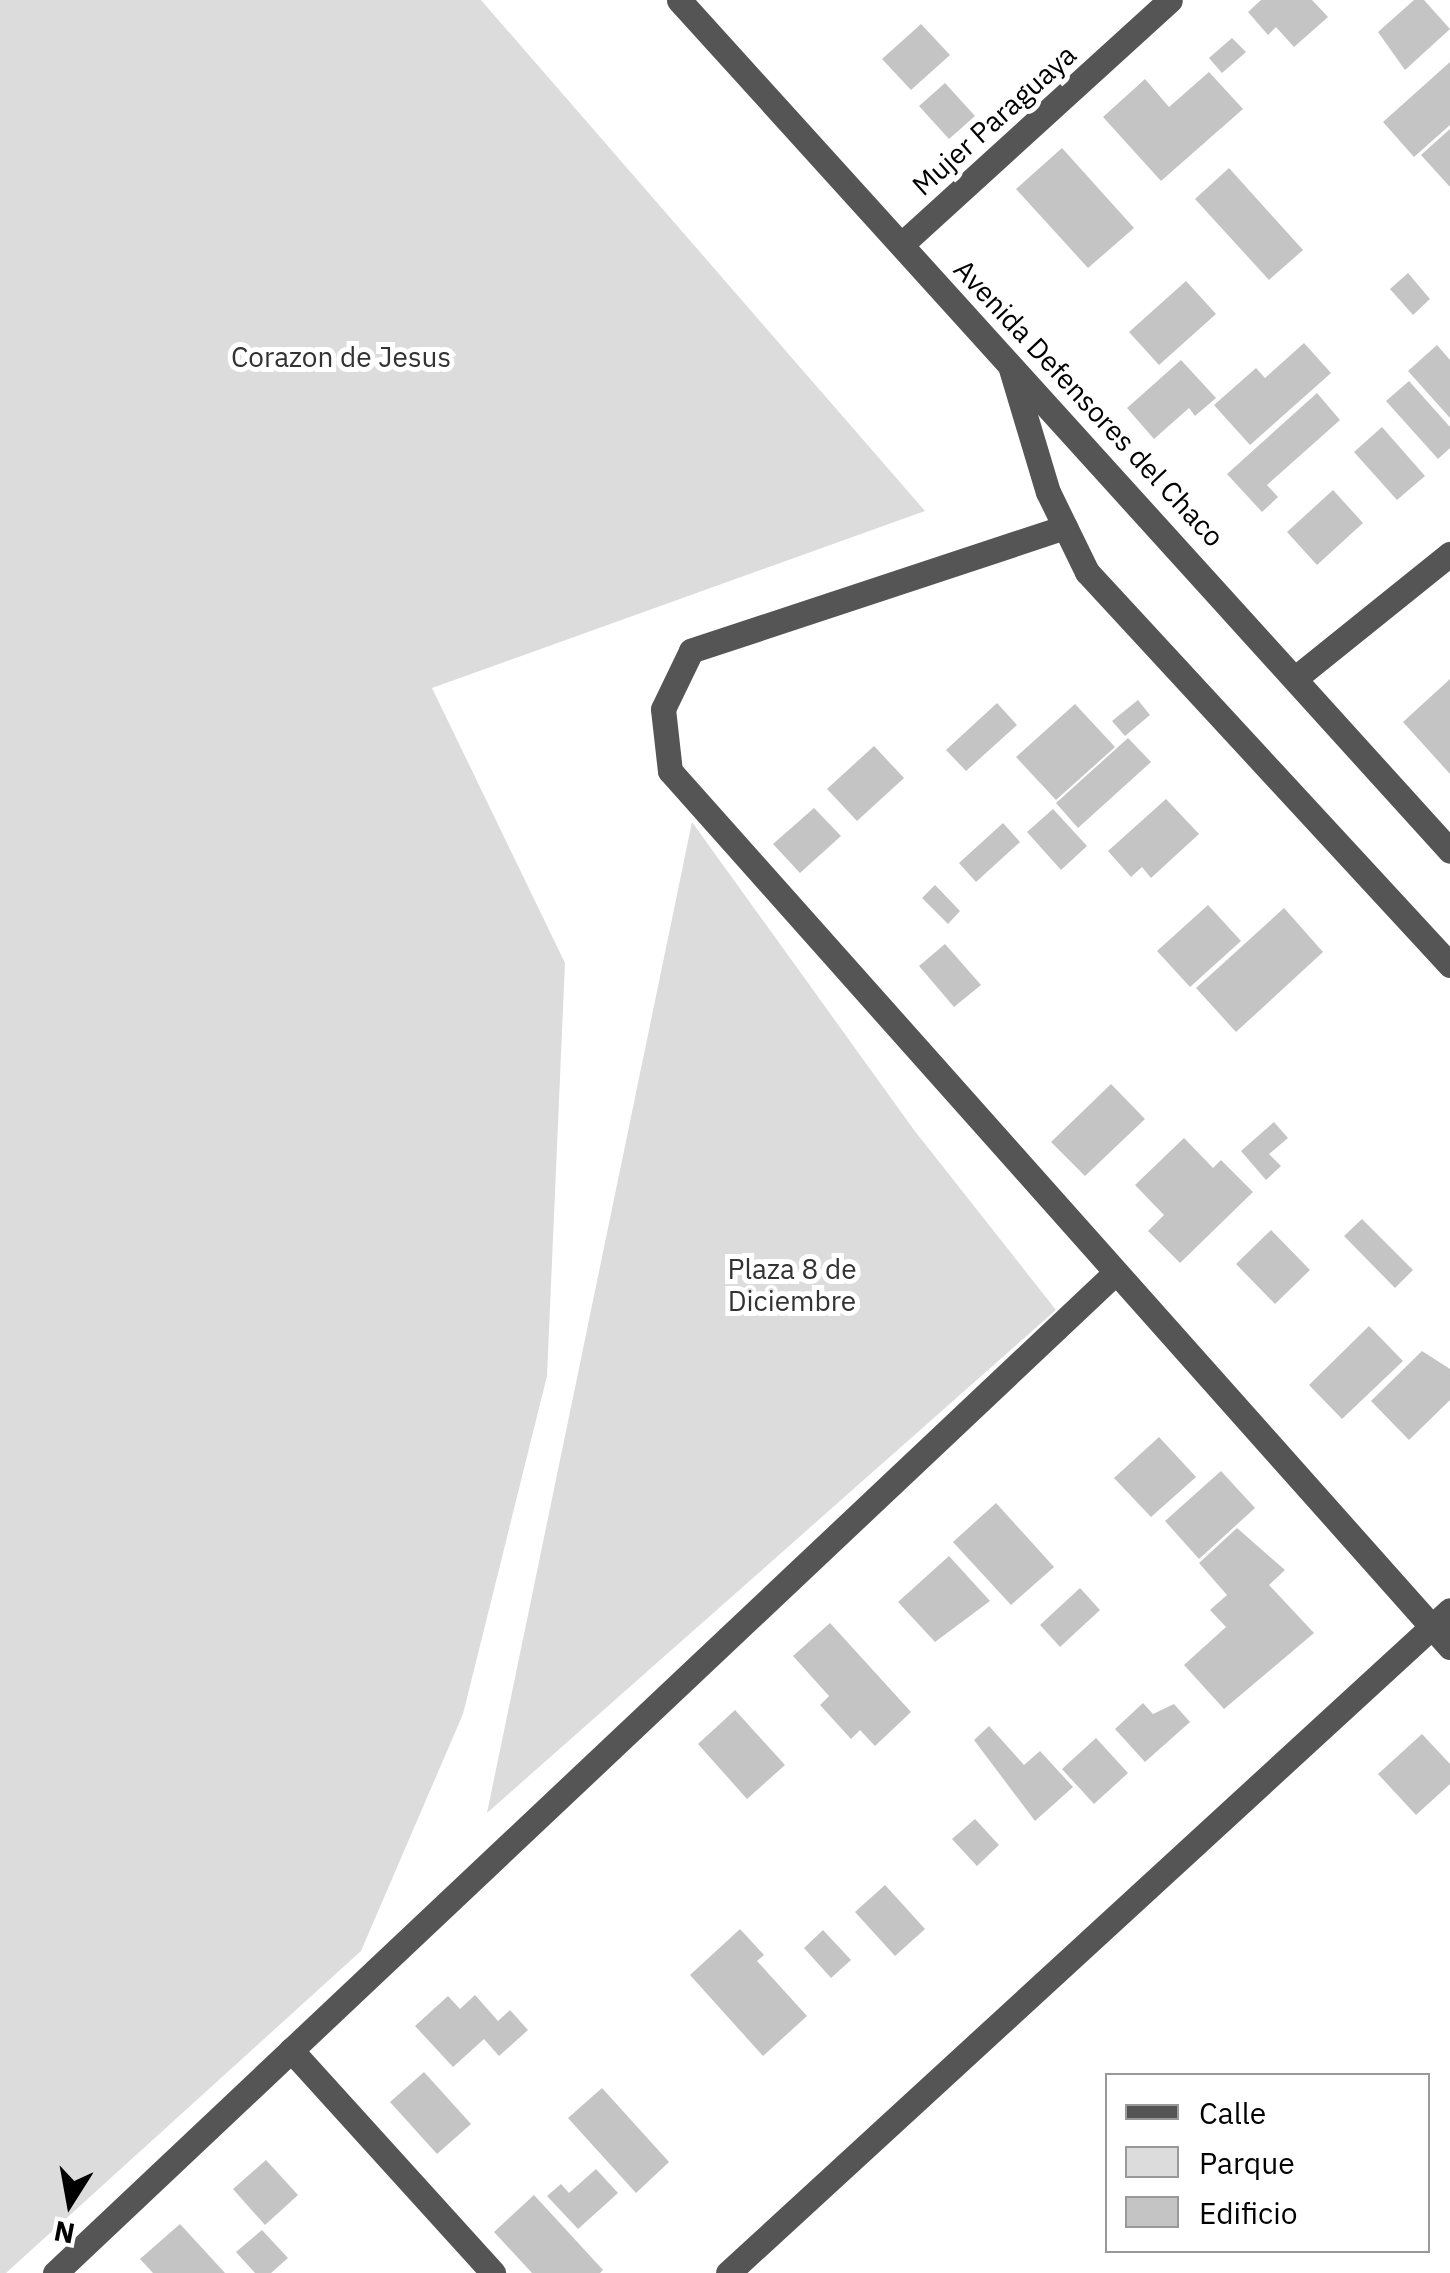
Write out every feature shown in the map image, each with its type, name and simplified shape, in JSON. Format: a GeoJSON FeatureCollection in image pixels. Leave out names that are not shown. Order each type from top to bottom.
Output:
{"type":"FeatureCollection","features":[{"type":"Feature","properties":{"kind":"street","name":"Avenida Defensores del Chaco"},"geometry":{"type":"LineString","coordinates":[[679,0],[1298,676],[1450,852]]}},
{"type":"Feature","properties":{"kind":"street","name":"Mujer Paraguaya"},"geometry":{"type":"LineString","coordinates":[[902,244],[1170,0]]}},
{"type":"Feature","properties":{"kind":"street"},"geometry":{"type":"LineString","coordinates":[[1008,360],[1048,492],[1087,572],[1450,966]]}},
{"type":"Feature","properties":{"kind":"street"},"geometry":{"type":"LineString","coordinates":[[1065,527],[690,651],[663,709],[670,770],[1116,1273],[1440,1618],[1450,1647]]}},
{"type":"Feature","properties":{"kind":"street"},"geometry":{"type":"LineString","coordinates":[[1298,676],[1450,554]]}},
{"type":"Feature","properties":{"kind":"street"},"geometry":{"type":"LineString","coordinates":[[55,2273],[1116,1273]]}},
{"type":"Feature","properties":{"kind":"street"},"geometry":{"type":"LineString","coordinates":[[728,2273],[1440,1618]]}},
{"type":"Feature","properties":{"kind":"street"},"geometry":{"type":"LineString","coordinates":[[291,2050],[494,2273]]}},
{"type":"Feature","properties":{"kind":"green space","name":"Corazon de Jesus"},"geometry":{"type":"Polygon","coordinates":[[[0,0],[481,0],[925,511],[432,688],[565,963],[547,1376],[463,1714],[361,1951],[6,2273],[0,2273],[0,0]]]}},
{"type":"Feature","properties":{"kind":"green space","name":"Plaza 8 de Diciembre"},"geometry":{"type":"Polygon","coordinates":[[[692,822],[914,1130],[1056,1310],[487,1813],[692,822]]]}},
{"type":"Feature","properties":{"kind":"building"},"geometry":{"type":"Polygon","coordinates":[[[1261,0],[1312,0],[1328,17],[1294,47],[1276,27],[1268,35],[1248,12],[1261,0]]]}},
{"type":"Feature","properties":{"kind":"building"},"geometry":{"type":"Polygon","coordinates":[[[1414,0],[1424,0],[1450,29],[1405,70],[1378,32],[1414,0]]]}},
{"type":"Feature","properties":{"kind":"building"},"geometry":{"type":"Polygon","coordinates":[[[921,24],[950,55],[911,90],[882,59],[921,24]]]}},
{"type":"Feature","properties":{"kind":"building"},"geometry":{"type":"Polygon","coordinates":[[[1232,38],[1246,52],[1222,73],[1209,58],[1232,38]]]}},
{"type":"Feature","properties":{"kind":"building"},"geometry":{"type":"Polygon","coordinates":[[[1450,62],[1450,125],[1414,157],[1383,122],[1450,62]]]}},
{"type":"Feature","properties":{"kind":"building"},"geometry":{"type":"Polygon","coordinates":[[[1209,72],[1243,109],[1161,181],[1103,117],[1145,79],[1169,107],[1209,72]]]}},
{"type":"Feature","properties":{"kind":"building"},"geometry":{"type":"Polygon","coordinates":[[[945,83],[975,116],[949,139],[919,106],[945,83]]]}},
{"type":"Feature","properties":{"kind":"building"},"geometry":{"type":"Polygon","coordinates":[[[1450,129],[1450,187],[1421,155],[1450,129]]]}},
{"type":"Feature","properties":{"kind":"building"},"geometry":{"type":"Polygon","coordinates":[[[1062,148],[1134,228],[1088,268],[1016,189],[1062,148]]]}},
{"type":"Feature","properties":{"kind":"building"},"geometry":{"type":"Polygon","coordinates":[[[1229,168],[1303,250],[1269,280],[1195,199],[1229,168]]]}},
{"type":"Feature","properties":{"kind":"building"},"geometry":{"type":"Polygon","coordinates":[[[1408,273],[1430,299],[1413,315],[1390,289],[1408,273]]]}},
{"type":"Feature","properties":{"kind":"building"},"geometry":{"type":"Polygon","coordinates":[[[1186,281],[1216,314],[1159,365],[1129,332],[1186,281]]]}},
{"type":"Feature","properties":{"kind":"building"},"geometry":{"type":"Polygon","coordinates":[[[1304,343],[1331,373],[1250,445],[1214,405],[1256,368],[1265,378],[1304,343]]]}},
{"type":"Feature","properties":{"kind":"building"},"geometry":{"type":"Polygon","coordinates":[[[1437,345],[1450,360],[1450,418],[1408,371],[1437,345]]]}},
{"type":"Feature","properties":{"kind":"building"},"geometry":{"type":"Polygon","coordinates":[[[1181,360],[1216,398],[1195,416],[1189,408],[1154,439],[1127,408],[1181,360]]]}},
{"type":"Feature","properties":{"kind":"building"},"geometry":{"type":"Polygon","coordinates":[[[1409,381],[1450,427],[1450,448],[1438,459],[1386,401],[1409,381]]]}},
{"type":"Feature","properties":{"kind":"building"},"geometry":{"type":"Polygon","coordinates":[[[1317,393],[1340,420],[1267,485],[1278,497],[1262,512],[1227,474],[1317,393]]]}},
{"type":"Feature","properties":{"kind":"building"},"geometry":{"type":"Polygon","coordinates":[[[1382,427],[1425,476],[1397,500],[1354,452],[1382,427]]]}},
{"type":"Feature","properties":{"kind":"building"},"geometry":{"type":"Polygon","coordinates":[[[1333,490],[1363,523],[1317,565],[1287,532],[1333,490]]]}},
{"type":"Feature","properties":{"kind":"building"},"geometry":{"type":"Polygon","coordinates":[[[1450,679],[1450,774],[1403,722],[1450,679]]]}},
{"type":"Feature","properties":{"kind":"building"},"geometry":{"type":"Polygon","coordinates":[[[1138,700],[1150,715],[1125,736],[1112,721],[1138,700]]]}},
{"type":"Feature","properties":{"kind":"building"},"geometry":{"type":"Polygon","coordinates":[[[997,703],[1017,725],[966,771],[946,750],[997,703]]]}},
{"type":"Feature","properties":{"kind":"building"},"geometry":{"type":"Polygon","coordinates":[[[1075,704],[1115,747],[1056,800],[1016,757],[1075,704]]]}},
{"type":"Feature","properties":{"kind":"building"},"geometry":{"type":"Polygon","coordinates":[[[1128,738],[1151,762],[1078,828],[1056,803],[1128,738]]]}},
{"type":"Feature","properties":{"kind":"building"},"geometry":{"type":"Polygon","coordinates":[[[874,746],[904,778],[857,821],[827,789],[874,746]]]}},
{"type":"Feature","properties":{"kind":"building"},"geometry":{"type":"Polygon","coordinates":[[[1166,799],[1199,834],[1151,878],[1142,867],[1131,877],[1108,851],[1166,799]]]}},
{"type":"Feature","properties":{"kind":"building"},"geometry":{"type":"Polygon","coordinates":[[[814,808],[841,836],[800,873],[773,844],[814,808]]]}},
{"type":"Feature","properties":{"kind":"building"},"geometry":{"type":"Polygon","coordinates":[[[1053,809],[1087,846],[1061,870],[1027,832],[1053,809]]]}},
{"type":"Feature","properties":{"kind":"building"},"geometry":{"type":"Polygon","coordinates":[[[1003,823],[1020,842],[976,882],[959,863],[1003,823]]]}},
{"type":"Feature","properties":{"kind":"building"},"geometry":{"type":"Polygon","coordinates":[[[935,885],[960,911],[948,924],[922,898],[935,885]]]}},
{"type":"Feature","properties":{"kind":"building"},"geometry":{"type":"Polygon","coordinates":[[[1208,905],[1241,941],[1190,987],[1157,951],[1208,905]]]}},
{"type":"Feature","properties":{"kind":"building"},"geometry":{"type":"Polygon","coordinates":[[[1284,908],[1323,952],[1236,1032],[1196,988],[1284,908]]]}},
{"type":"Feature","properties":{"kind":"building"},"geometry":{"type":"Polygon","coordinates":[[[945,944],[981,985],[954,1007],[919,966],[945,944]]]}},
{"type":"Feature","properties":{"kind":"building"},"geometry":{"type":"Polygon","coordinates":[[[1111,1084],[1145,1119],[1085,1176],[1051,1142],[1111,1084]]]}},
{"type":"Feature","properties":{"kind":"building"},"geometry":{"type":"Polygon","coordinates":[[[1274,1122],[1288,1138],[1269,1154],[1281,1166],[1266,1180],[1241,1151],[1274,1122]]]}},
{"type":"Feature","properties":{"kind":"building"},"geometry":{"type":"Polygon","coordinates":[[[1184,1138],[1213,1168],[1221,1160],[1253,1192],[1180,1263],[1148,1231],[1164,1215],[1135,1185],[1184,1138]]]}},
{"type":"Feature","properties":{"kind":"building"},"geometry":{"type":"Polygon","coordinates":[[[1362,1219],[1413,1270],[1395,1288],[1344,1236],[1362,1219]]]}},
{"type":"Feature","properties":{"kind":"building"},"geometry":{"type":"Polygon","coordinates":[[[1271,1230],[1310,1270],[1275,1304],[1236,1264],[1271,1230]]]}},
{"type":"Feature","properties":{"kind":"building"},"geometry":{"type":"Polygon","coordinates":[[[1369,1326],[1403,1361],[1342,1419],[1309,1385],[1369,1326]]]}},
{"type":"Feature","properties":{"kind":"building"},"geometry":{"type":"Polygon","coordinates":[[[1422,1351],[1450,1369],[1450,1400],[1409,1440],[1371,1401],[1422,1351]]]}},
{"type":"Feature","properties":{"kind":"building"},"geometry":{"type":"Polygon","coordinates":[[[1159,1437],[1196,1477],[1151,1517],[1114,1478],[1159,1437]]]}},
{"type":"Feature","properties":{"kind":"building"},"geometry":{"type":"Polygon","coordinates":[[[1221,1471],[1255,1508],[1199,1559],[1165,1521],[1221,1471]]]}},
{"type":"Feature","properties":{"kind":"building"},"geometry":{"type":"Polygon","coordinates":[[[996,1503],[1054,1567],[1011,1605],[953,1542],[996,1503]]]}},
{"type":"Feature","properties":{"kind":"building"},"geometry":{"type":"Polygon","coordinates":[[[1237,1528],[1285,1570],[1269,1585],[1314,1633],[1224,1709],[1184,1665],[1226,1627],[1210,1610],[1227,1595],[1199,1563],[1237,1528]]]}},
{"type":"Feature","properties":{"kind":"building"},"geometry":{"type":"Polygon","coordinates":[[[949,1556],[990,1601],[935,1642],[898,1602],[949,1556]]]}},
{"type":"Feature","properties":{"kind":"building"},"geometry":{"type":"Polygon","coordinates":[[[1080,1588],[1100,1610],[1060,1647],[1040,1625],[1080,1588]]]}},
{"type":"Feature","properties":{"kind":"building"},"geometry":{"type":"Polygon","coordinates":[[[830,1623],[911,1712],[875,1746],[860,1730],[851,1739],[820,1705],[829,1696],[793,1656],[830,1623]]]}},
{"type":"Feature","properties":{"kind":"building"},"geometry":{"type":"Polygon","coordinates":[[[1143,1703],[1153,1714],[1174,1704],[1190,1722],[1145,1762],[1115,1729],[1143,1703]]]}},
{"type":"Feature","properties":{"kind":"building"},"geometry":{"type":"Polygon","coordinates":[[[735,1710],[785,1765],[747,1799],[698,1744],[735,1710]]]}},
{"type":"Feature","properties":{"kind":"building"},"geometry":{"type":"Polygon","coordinates":[[[989,1726],[1024,1765],[1040,1751],[1073,1787],[1035,1821],[974,1740],[989,1726]]]}},
{"type":"Feature","properties":{"kind":"building"},"geometry":{"type":"Polygon","coordinates":[[[1422,1734],[1450,1764],[1450,1784],[1416,1815],[1378,1774],[1422,1734]]]}},
{"type":"Feature","properties":{"kind":"building"},"geometry":{"type":"Polygon","coordinates":[[[1096,1738],[1128,1773],[1094,1804],[1062,1769],[1096,1738]]]}},
{"type":"Feature","properties":{"kind":"building"},"geometry":{"type":"Polygon","coordinates":[[[975,1819],[999,1845],[977,1866],[952,1839],[975,1819]]]}},
{"type":"Feature","properties":{"kind":"building"},"geometry":{"type":"Polygon","coordinates":[[[885,1885],[925,1929],[895,1956],[855,1912],[885,1885]]]}},
{"type":"Feature","properties":{"kind":"building"},"geometry":{"type":"Polygon","coordinates":[[[740,1929],[764,1955],[757,1961],[807,2016],[763,2056],[690,1975],[740,1929]]]}},
{"type":"Feature","properties":{"kind":"building"},"geometry":{"type":"Polygon","coordinates":[[[823,1930],[851,1960],[831,1978],[804,1948],[823,1930]]]}},
{"type":"Feature","properties":{"kind":"building"},"geometry":{"type":"Polygon","coordinates":[[[475,1995],[498,2021],[510,2010],[528,2030],[499,2056],[484,2039],[453,2067],[415,2026],[448,1996],[460,2009],[475,1995]]]}},
{"type":"Feature","properties":{"kind":"building"},"geometry":{"type":"Polygon","coordinates":[[[424,2072],[471,2124],[437,2154],[390,2102],[424,2072]]]}},
{"type":"Feature","properties":{"kind":"building"},"geometry":{"type":"Polygon","coordinates":[[[602,2088],[669,2162],[636,2193],[568,2118],[602,2088]]]}},
{"type":"Feature","properties":{"kind":"building"},"geometry":{"type":"Polygon","coordinates":[[[266,2160],[298,2195],[265,2225],[233,2189],[266,2160]]]}},
{"type":"Feature","properties":{"kind":"building"},"geometry":{"type":"Polygon","coordinates":[[[596,2169],[618,2193],[578,2229],[547,2196],[561,2184],[569,2193],[596,2169]]]}},
{"type":"Feature","properties":{"kind":"building"},"geometry":{"type":"Polygon","coordinates":[[[534,2195],[603,2270],[600,2273],[532,2273],[494,2232],[534,2195]]]}},
{"type":"Feature","properties":{"kind":"building"},"geometry":{"type":"Polygon","coordinates":[[[180,2224],[225,2273],[153,2273],[140,2259],[180,2224]]]}},
{"type":"Feature","properties":{"kind":"building"},"geometry":{"type":"Polygon","coordinates":[[[262,2230],[288,2258],[271,2273],[255,2273],[236,2252],[262,2230]]]}}]}
